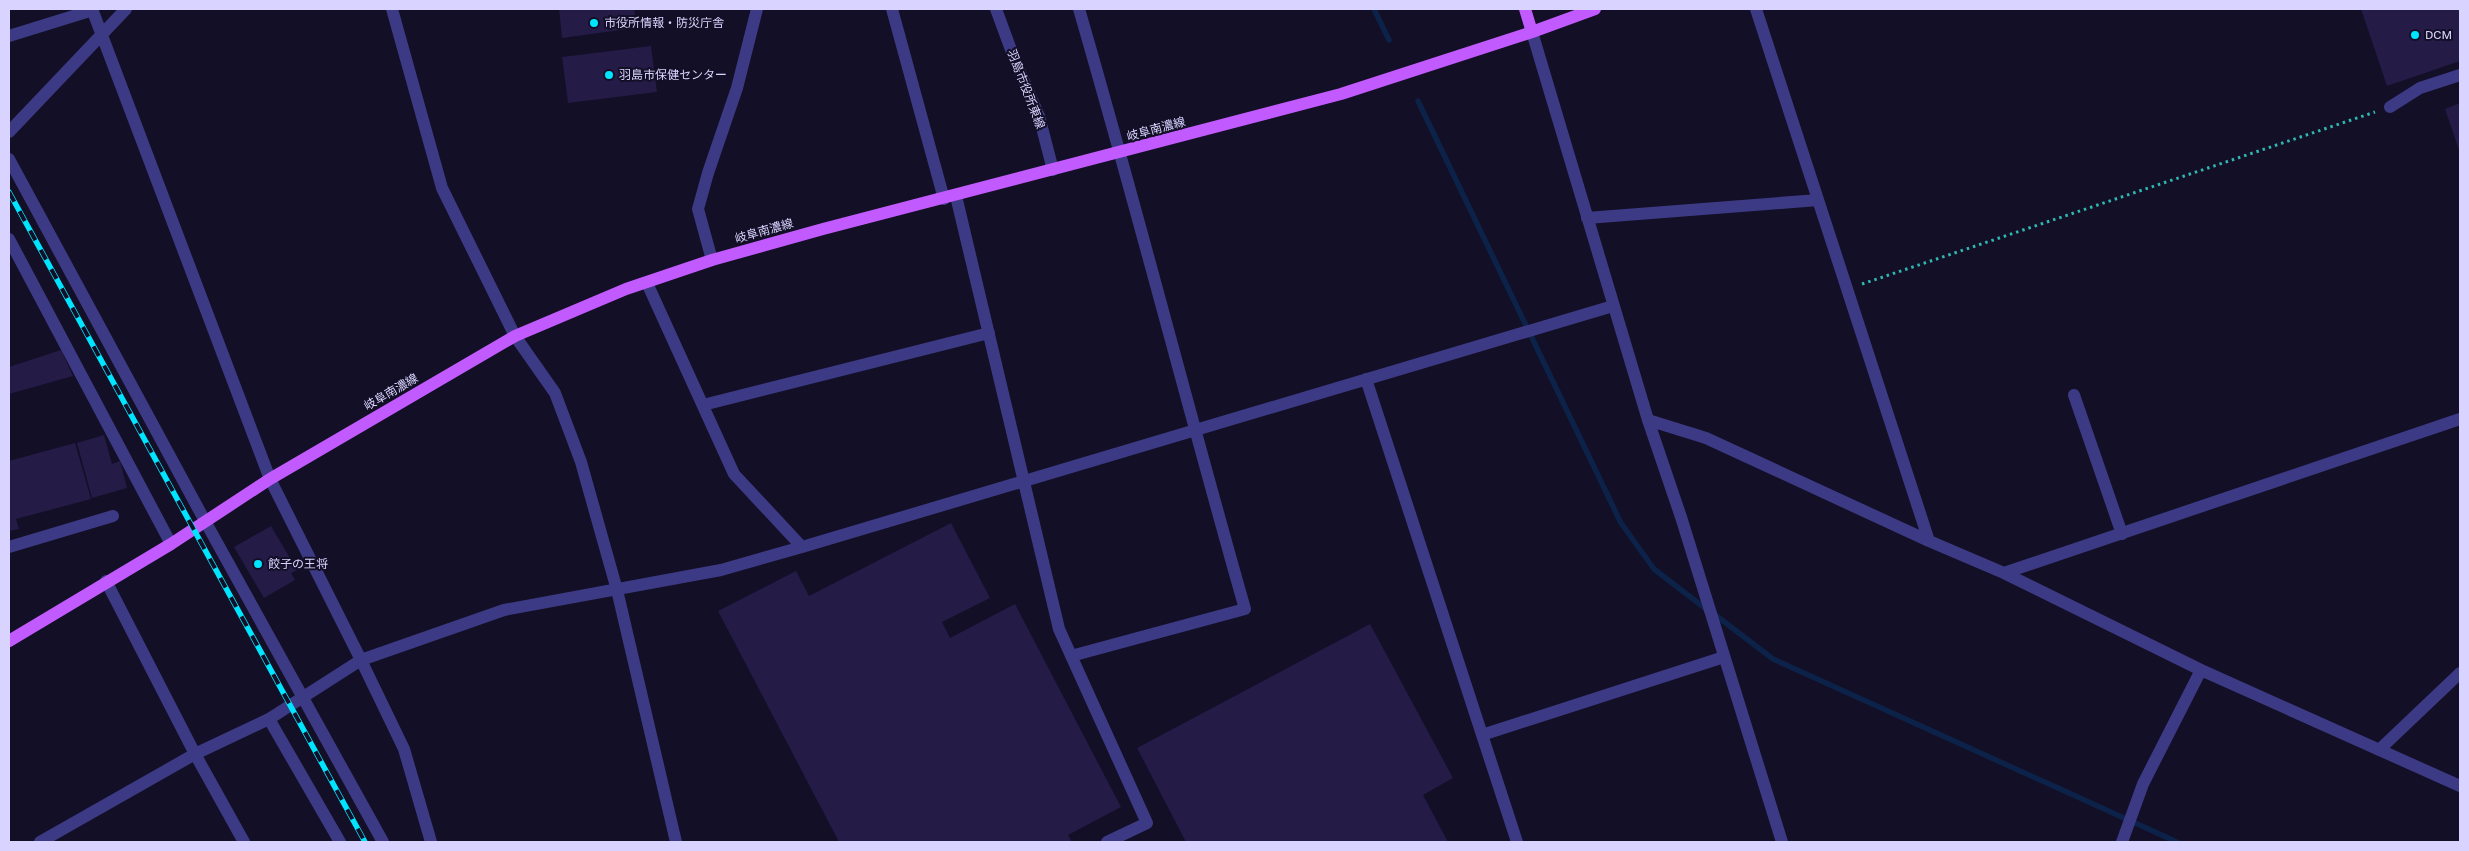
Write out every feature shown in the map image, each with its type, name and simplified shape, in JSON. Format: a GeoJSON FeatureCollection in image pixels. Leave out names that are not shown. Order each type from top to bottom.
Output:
{"type":"FeatureCollection","features":[{"type":"Feature","properties":{"kind":"main road"},"geometry":{"type":"LineString","coordinates":[[1525,9],[1532,32]]}},
{"type":"Feature","properties":{"kind":"main road","name":"岐阜南濃線"},"geometry":{"type":"LineString","coordinates":[[9,641],[106,581],[171,544],[270,479],[515,336],[626,289],[712,260],[823,229],[1341,94],[1532,32],[1593,9]]}},
{"type":"Feature","properties":{"kind":"street"},"geometry":{"type":"LineString","coordinates":[[9,36],[92,9],[270,479],[362,660],[404,749],[431,842]]}},
{"type":"Feature","properties":{"kind":"street"},"geometry":{"type":"LineString","coordinates":[[9,132],[126,9]]}},
{"type":"Feature","properties":{"kind":"street"},"geometry":{"type":"LineString","coordinates":[[392,9],[442,188],[515,336],[555,393],[581,462],[617,590],[676,842]]}},
{"type":"Feature","properties":{"kind":"street"},"geometry":{"type":"LineString","coordinates":[[712,260],[698,209],[708,173],[738,88],[757,9]]}},
{"type":"Feature","properties":{"kind":"street"},"geometry":{"type":"LineString","coordinates":[[892,9],[950,197],[989,333],[1059,630],[1147,823],[1107,842]]}},
{"type":"Feature","properties":{"kind":"street","name":"羽島市役所東線"},"geometry":{"type":"LineString","coordinates":[[996,9],[1014,58],[1039,116],[1053,170]]}},
{"type":"Feature","properties":{"kind":"street"},"geometry":{"type":"LineString","coordinates":[[1071,656],[1245,609],[1194,430],[1121,152],[1079,9]]}},
{"type":"Feature","properties":{"kind":"street"},"geometry":{"type":"LineString","coordinates":[[1756,9],[1929,541]]}},
{"type":"Feature","properties":{"kind":"street"},"geometry":{"type":"LineString","coordinates":[[1532,32],[1648,420],[1782,842]]}},
{"type":"Feature","properties":{"kind":"street"},"geometry":{"type":"LineString","coordinates":[[2390,107],[2420,88],[2460,75]]}},
{"type":"Feature","properties":{"kind":"street"},"geometry":{"type":"LineString","coordinates":[[9,159],[205,521],[383,842]]}},
{"type":"Feature","properties":{"kind":"street"},"geometry":{"type":"LineString","coordinates":[[1587,218],[1818,200]]}},
{"type":"Feature","properties":{"kind":"street"},"geometry":{"type":"LineString","coordinates":[[9,239],[171,544]]}},
{"type":"Feature","properties":{"kind":"street"},"geometry":{"type":"LineString","coordinates":[[647,283],[734,474],[802,547]]}},
{"type":"Feature","properties":{"kind":"street"},"geometry":{"type":"LineString","coordinates":[[40,842],[196,754],[269,719],[362,660],[504,610],[721,570],[1613,306]]}},
{"type":"Feature","properties":{"kind":"street"},"geometry":{"type":"LineString","coordinates":[[703,405],[989,333]]}},
{"type":"Feature","properties":{"kind":"street"},"geometry":{"type":"LineString","coordinates":[[1366,379],[1517,842]]}},
{"type":"Feature","properties":{"kind":"street"},"geometry":{"type":"LineString","coordinates":[[2074,395],[2122,534]]}},
{"type":"Feature","properties":{"kind":"street"},"geometry":{"type":"LineString","coordinates":[[2004,573],[2460,419]]}},
{"type":"Feature","properties":{"kind":"street"},"geometry":{"type":"LineString","coordinates":[[1648,420],[1706,438],[1929,541],[2004,573],[2201,670],[2460,786]]}},
{"type":"Feature","properties":{"kind":"street"},"geometry":{"type":"LineString","coordinates":[[9,547],[113,516]]}},
{"type":"Feature","properties":{"kind":"street"},"geometry":{"type":"LineString","coordinates":[[106,581],[244,842]]}},
{"type":"Feature","properties":{"kind":"street"},"geometry":{"type":"LineString","coordinates":[[1482,735],[1723,655]]}},
{"type":"Feature","properties":{"kind":"street"},"geometry":{"type":"LineString","coordinates":[[2122,842],[2143,784],[2201,670]]}},
{"type":"Feature","properties":{"kind":"street"},"geometry":{"type":"LineString","coordinates":[[2380,750],[2460,673]]}},
{"type":"Feature","properties":{"kind":"street"},"geometry":{"type":"LineString","coordinates":[[269,719],[340,842]]}},
{"type":"Feature","properties":{"kind":"path"},"geometry":{"type":"LineString","coordinates":[[1847,289],[2390,107]]}},
{"type":"Feature","properties":{"kind":"building","name":"市役所情報・防災庁舎"},"geometry":{"type":"Polygon","coordinates":[[[559,9],[634,9],[635,15],[627,16],[628,29],[562,38],[559,9]]]}},
{"type":"Feature","properties":{"kind":"building","name":"DCM"},"geometry":{"type":"Polygon","coordinates":[[[2361,9],[2460,9],[2460,61],[2387,86],[2361,9]]]}},
{"type":"Feature","properties":{"kind":"building","name":"羽島市保健センター"},"geometry":{"type":"Polygon","coordinates":[[[651,46],[657,92],[568,103],[562,57],[651,46]]]}},
{"type":"Feature","properties":{"kind":"building"},"geometry":{"type":"Polygon","coordinates":[[[2460,103],[2460,153],[2445,109],[2460,103]]]}},
{"type":"Feature","properties":{"kind":"building"},"geometry":{"type":"Polygon","coordinates":[[[61,350],[73,376],[9,394],[9,367],[61,350]]]}},
{"type":"Feature","properties":{"kind":"building"},"geometry":{"type":"Polygon","coordinates":[[[104,435],[112,464],[120,461],[127,488],[92,498],[77,443],[104,435]]]}},
{"type":"Feature","properties":{"kind":"building"},"geometry":{"type":"Polygon","coordinates":[[[75,443],[91,499],[16,519],[19,529],[9,531],[9,461],[75,443]]]}},
{"type":"Feature","properties":{"kind":"building"},"geometry":{"type":"Polygon","coordinates":[[[951,523],[990,598],[942,622],[950,638],[1015,604],[1121,807],[1068,835],[1072,842],[839,842],[718,611],[796,571],[809,596],[951,523]]]}},
{"type":"Feature","properties":{"kind":"building"},"geometry":{"type":"Polygon","coordinates":[[[271,526],[297,570],[291,573],[295,580],[264,598],[234,547],[271,526]]]}},
{"type":"Feature","properties":{"kind":"building"},"geometry":{"type":"Polygon","coordinates":[[[1370,624],[1453,778],[1423,795],[1448,842],[1186,842],[1137,748],[1370,624]]]}},
{"type":"Feature","properties":{"kind":"waterway"},"geometry":{"type":"LineString","coordinates":[[1374,9],[1389,40]]}},
{"type":"Feature","properties":{"kind":"waterway"},"geometry":{"type":"LineString","coordinates":[[1418,101],[1621,523],[1654,569],[1706,609]]}},
{"type":"Feature","properties":{"kind":"waterway"},"geometry":{"type":"LineString","coordinates":[[1714,614],[1773,659],[2177,842]]}},
{"type":"Feature","properties":{"kind":"railway"},"geometry":{"type":"LineString","coordinates":[[9,192],[365,842]]}},
{"type":"Feature","properties":{"kind":"place","name":"市役所情報・防災庁舎"},"geometry":{"type":"Point","coordinates":[594,23]}},
{"type":"Feature","properties":{"kind":"place","name":"DCM"},"geometry":{"type":"Point","coordinates":[2415,35]}},
{"type":"Feature","properties":{"kind":"place","name":"羽島市保健センター"},"geometry":{"type":"Point","coordinates":[609,75]}},
{"type":"Feature","properties":{"kind":"place","name":"餃子の王将"},"geometry":{"type":"Point","coordinates":[258,564]}}]}
